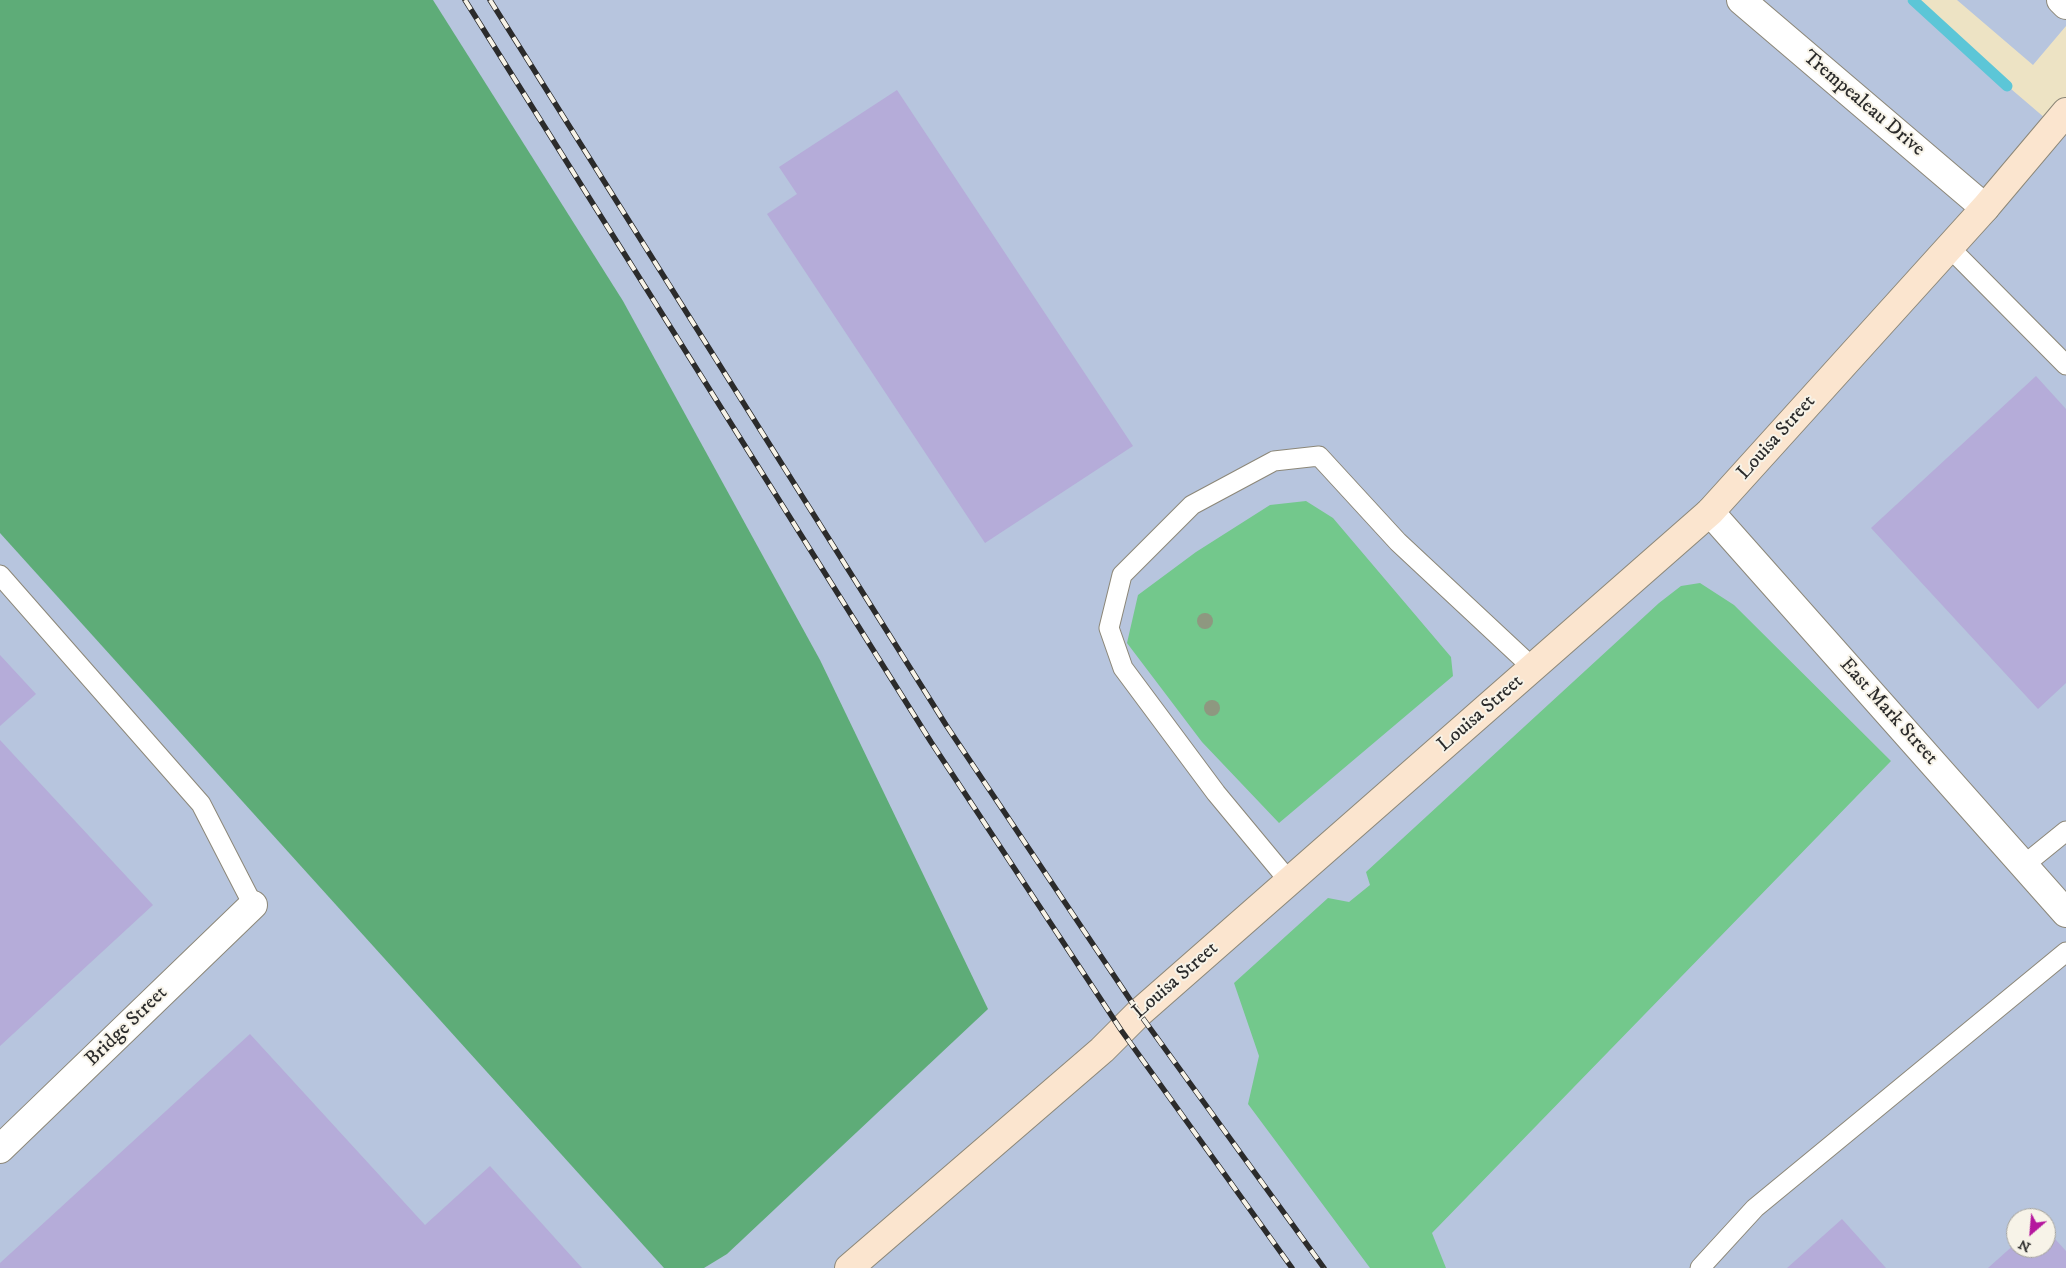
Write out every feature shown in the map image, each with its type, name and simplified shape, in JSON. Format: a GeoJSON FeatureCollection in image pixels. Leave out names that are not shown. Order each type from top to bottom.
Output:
{"type":"FeatureCollection","features":[{"type":"Feature","properties":{"kind":"street","name":"Trempealeau Drive"},"geometry":{"type":"LineString","coordinates":[[1741,0],[1985,208]]}},
{"type":"Feature","properties":{"kind":"street"},"geometry":{"type":"LineString","coordinates":[[2060,0],[2066,5]]}},
{"type":"Feature","properties":{"kind":"street","name":"Louisa Street"},"geometry":{"type":"LineString","coordinates":[[849,1268],[1094,1056],[1139,1013],[1710,512],[1985,208],[2066,112]]}},
{"type":"Feature","properties":{"kind":"street","name":"East Mark Street"},"geometry":{"type":"LineString","coordinates":[[1710,512],[2066,913]]}},
{"type":"Feature","properties":{"kind":"street","name":"Bridge Street"},"geometry":{"type":"LineString","coordinates":[[0,1149],[253,905]]}},
{"type":"Feature","properties":{"kind":"lane"},"geometry":{"type":"LineString","coordinates":[[1949,248],[2066,365]]}},
{"type":"Feature","properties":{"kind":"lane"},"geometry":{"type":"LineString","coordinates":[[1289,882],[1216,793],[1123,668],[1109,628],[1122,575],[1192,505],[1274,462],[1319,456],[1398,542],[1533,668]]}},
{"type":"Feature","properties":{"kind":"lane"},"geometry":{"type":"LineString","coordinates":[[0,576],[201,804],[253,905]]}},
{"type":"Feature","properties":{"kind":"lane"},"geometry":{"type":"LineString","coordinates":[[2024,865],[2066,831]]}},
{"type":"Feature","properties":{"kind":"lane"},"geometry":{"type":"LineString","coordinates":[[1700,1268],[1754,1208],[2066,952]]}},
{"type":"Feature","properties":{"kind":"shaded area"},"geometry":{"type":"Polygon","coordinates":[[[0,0],[1907,0],[2066,136],[2066,1268],[0,1268],[0,0]]]}},
{"type":"Feature","properties":{"kind":"shaded area"},"geometry":{"type":"Polygon","coordinates":[[[1957,0],[2066,0],[2066,26],[2033,65],[1957,0]]]}},
{"type":"Feature","properties":{"kind":"green space"},"geometry":{"type":"Polygon","coordinates":[[[0,0],[433,0],[623,301],[820,660],[988,1009],[727,1254],[704,1268],[664,1268],[0,533],[0,0]]]}},
{"type":"Feature","properties":{"kind":"green space"},"geometry":{"type":"Polygon","coordinates":[[[1306,501],[1333,518],[1451,657],[1453,676],[1279,823],[1202,742],[1127,643],[1138,595],[1196,552],[1270,505],[1306,501]]]}},
{"type":"Feature","properties":{"kind":"green space"},"geometry":{"type":"Polygon","coordinates":[[[1700,583],[1734,605],[1891,761],[1432,1233],[1446,1268],[1370,1268],[1248,1104],[1259,1056],[1234,983],[1328,898],[1349,902],[1370,885],[1366,872],[1659,603],[1681,586],[1700,583]]]}},
{"type":"Feature","properties":{"kind":"building"},"geometry":{"type":"Polygon","coordinates":[[[897,90],[1133,446],[985,543],[767,214],[797,194],[779,167],[897,90]]]}},
{"type":"Feature","properties":{"kind":"building"},"geometry":{"type":"Polygon","coordinates":[[[2036,376],[2066,409],[2066,683],[2038,709],[1871,528],[2036,376]]]}},
{"type":"Feature","properties":{"kind":"building"},"geometry":{"type":"Polygon","coordinates":[[[0,655],[36,694],[0,726],[0,655]]]}},
{"type":"Feature","properties":{"kind":"building"},"geometry":{"type":"Polygon","coordinates":[[[0,740],[153,905],[0,1046],[0,740]]]}},
{"type":"Feature","properties":{"kind":"building"},"geometry":{"type":"Polygon","coordinates":[[[250,1034],[425,1225],[490,1166],[582,1268],[0,1268],[0,1263],[250,1034]]]}},
{"type":"Feature","properties":{"kind":"building"},"geometry":{"type":"Polygon","coordinates":[[[1842,1219],[1886,1268],[1787,1268],[1842,1219]]]}},
{"type":"Feature","properties":{"kind":"building"},"geometry":{"type":"Polygon","coordinates":[[[2056,1240],[2066,1251],[2066,1268],[1988,1268],[2006,1252],[2006,1258],[2056,1258],[2056,1240]]]}},
{"type":"Feature","properties":{"kind":"waterway"},"geometry":{"type":"LineString","coordinates":[[1913,0],[2007,86]]}},
{"type":"Feature","properties":{"kind":"railway"},"geometry":{"type":"LineString","coordinates":[[465,0],[931,742],[1121,1030],[1292,1268]]}},
{"type":"Feature","properties":{"kind":"railway"},"geometry":{"type":"LineString","coordinates":[[490,0],[946,725],[1139,1013],[1324,1268]]}}]}
